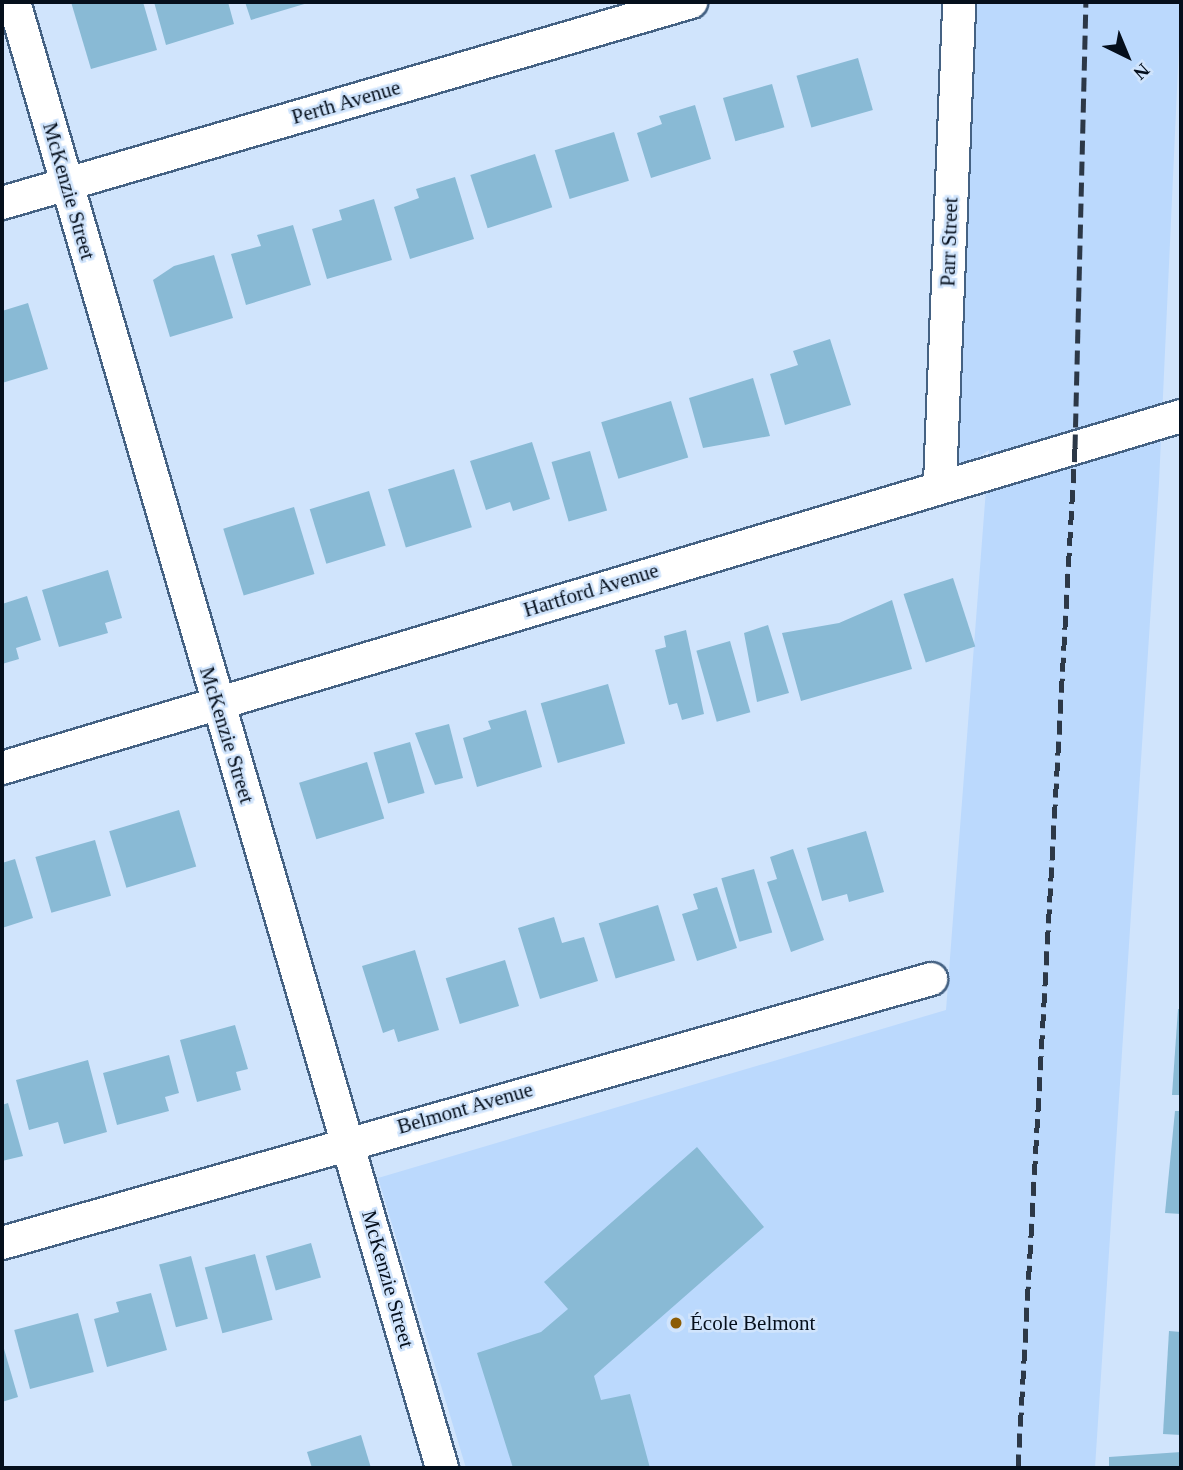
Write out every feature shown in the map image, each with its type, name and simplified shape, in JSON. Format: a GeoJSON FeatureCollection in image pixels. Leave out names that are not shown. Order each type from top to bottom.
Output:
{"type":"FeatureCollection","features":[{"type":"Feature","properties":{"kind":"street","name":"McKenzie Street"},"geometry":{"type":"LineString","coordinates":[[14,2],[217,705],[348,1140],[442,1468]]}},
{"type":"Feature","properties":{"kind":"street","name":"Perth Avenue"},"geometry":{"type":"LineString","coordinates":[[2,203],[691,2]]}},
{"type":"Feature","properties":{"kind":"street","name":"Parr Street"},"geometry":{"type":"LineString","coordinates":[[940,483],[960,2]]}},
{"type":"Feature","properties":{"kind":"street","name":"Hartford Avenue"},"geometry":{"type":"LineString","coordinates":[[2,768],[217,705],[940,483],[1181,416]]}},
{"type":"Feature","properties":{"kind":"street","name":"Belmont Avenue"},"geometry":{"type":"LineString","coordinates":[[2,1243],[348,1140],[931,979]]}},
{"type":"Feature","properties":{"kind":"shaded area"},"geometry":{"type":"Polygon","coordinates":[[[961,2],[1181,2],[1159,483],[1095,1468],[466,1468],[378,1178],[946,1010],[989,450],[940,483],[961,2]]]}},
{"type":"Feature","properties":{"kind":"building"},"geometry":{"type":"Polygon","coordinates":[[[71,2],[143,2],[157,50],[91,69],[71,2]]]}},
{"type":"Feature","properties":{"kind":"building"},"geometry":{"type":"Polygon","coordinates":[[[154,2],[228,2],[234,24],[166,45],[154,2]]]}},
{"type":"Feature","properties":{"kind":"building"},"geometry":{"type":"Polygon","coordinates":[[[245,2],[311,2],[251,20],[245,2]]]}},
{"type":"Feature","properties":{"kind":"building"},"geometry":{"type":"Polygon","coordinates":[[[858,58],[873,110],[811,128],[796,76],[858,58]]]}},
{"type":"Feature","properties":{"kind":"building"},"geometry":{"type":"Polygon","coordinates":[[[772,84],[784,127],[735,141],[723,98],[772,84]]]}},
{"type":"Feature","properties":{"kind":"building"},"geometry":{"type":"Polygon","coordinates":[[[695,105],[711,159],[651,178],[637,133],[662,124],[659,116],[695,105]]]}},
{"type":"Feature","properties":{"kind":"building"},"geometry":{"type":"Polygon","coordinates":[[[614,132],[629,181],[570,199],[555,150],[614,132]]]}},
{"type":"Feature","properties":{"kind":"building"},"geometry":{"type":"Polygon","coordinates":[[[535,154],[552,207],[488,228],[470,175],[535,154]]]}},
{"type":"Feature","properties":{"kind":"building"},"geometry":{"type":"Polygon","coordinates":[[[455,177],[474,239],[410,259],[394,207],[419,198],[416,189],[455,177]]]}},
{"type":"Feature","properties":{"kind":"building"},"geometry":{"type":"Polygon","coordinates":[[[374,199],[392,260],[327,279],[312,229],[342,220],[339,210],[374,199]]]}},
{"type":"Feature","properties":{"kind":"building"},"geometry":{"type":"Polygon","coordinates":[[[293,225],[311,285],[246,305],[231,254],[261,246],[257,235],[293,225]]]}},
{"type":"Feature","properties":{"kind":"building"},"geometry":{"type":"Polygon","coordinates":[[[214,255],[233,318],[170,337],[153,280],[174,266],[214,255]]]}},
{"type":"Feature","properties":{"kind":"building"},"geometry":{"type":"Polygon","coordinates":[[[28,303],[48,369],[2,383],[2,311],[28,303]]]}},
{"type":"Feature","properties":{"kind":"building"},"geometry":{"type":"Polygon","coordinates":[[[830,339],[851,405],[785,425],[770,374],[798,365],[793,351],[830,339]]]}},
{"type":"Feature","properties":{"kind":"building"},"geometry":{"type":"Polygon","coordinates":[[[753,378],[770,436],[703,448],[689,398],[753,378]]]}},
{"type":"Feature","properties":{"kind":"building"},"geometry":{"type":"Polygon","coordinates":[[[671,401],[688,457],[618,479],[601,422],[671,401]]]}},
{"type":"Feature","properties":{"kind":"building"},"geometry":{"type":"Polygon","coordinates":[[[532,442],[550,499],[513,511],[510,502],[486,510],[470,461],[532,442]]]}},
{"type":"Feature","properties":{"kind":"building"},"geometry":{"type":"Polygon","coordinates":[[[590,451],[607,511],[569,522],[552,462],[590,451]]]}},
{"type":"Feature","properties":{"kind":"building"},"geometry":{"type":"Polygon","coordinates":[[[454,469],[472,527],[406,548],[388,489],[454,469]]]}},
{"type":"Feature","properties":{"kind":"building"},"geometry":{"type":"Polygon","coordinates":[[[369,491],[386,546],[326,564],[310,509],[369,491]]]}},
{"type":"Feature","properties":{"kind":"building"},"geometry":{"type":"Polygon","coordinates":[[[294,507],[314,574],[244,596],[223,529],[294,507]]]}},
{"type":"Feature","properties":{"kind":"building"},"geometry":{"type":"Polygon","coordinates":[[[108,570],[122,618],[105,623],[108,633],[59,647],[42,590],[108,570]]]}},
{"type":"Feature","properties":{"kind":"building"},"geometry":{"type":"Polygon","coordinates":[[[953,578],[975,646],[926,663],[904,594],[953,578]]]}},
{"type":"Feature","properties":{"kind":"building"},"geometry":{"type":"Polygon","coordinates":[[[27,596],[41,640],[16,648],[19,659],[2,664],[2,604],[27,596]]]}},
{"type":"Feature","properties":{"kind":"building"},"geometry":{"type":"Polygon","coordinates":[[[892,600],[912,669],[801,701],[782,633],[839,623],[892,600]]]}},
{"type":"Feature","properties":{"kind":"building"},"geometry":{"type":"Polygon","coordinates":[[[768,625],[789,693],[757,702],[744,633],[768,625]]]}},
{"type":"Feature","properties":{"kind":"building"},"geometry":{"type":"Polygon","coordinates":[[[686,630],[704,714],[682,720],[677,703],[669,705],[655,650],[666,647],[664,636],[686,630]]]}},
{"type":"Feature","properties":{"kind":"building"},"geometry":{"type":"Polygon","coordinates":[[[730,641],[750,712],[717,722],[696,651],[730,641]]]}},
{"type":"Feature","properties":{"kind":"building"},"geometry":{"type":"Polygon","coordinates":[[[608,684],[625,744],[558,763],[541,703],[608,684]]]}},
{"type":"Feature","properties":{"kind":"building"},"geometry":{"type":"Polygon","coordinates":[[[526,710],[542,767],[477,787],[463,738],[491,729],[488,721],[526,710]]]}},
{"type":"Feature","properties":{"kind":"building"},"geometry":{"type":"Polygon","coordinates":[[[449,724],[463,778],[435,785],[415,733],[449,724]]]}},
{"type":"Feature","properties":{"kind":"building"},"geometry":{"type":"Polygon","coordinates":[[[410,742],[425,793],[388,803],[373,752],[410,742]]]}},
{"type":"Feature","properties":{"kind":"building"},"geometry":{"type":"Polygon","coordinates":[[[367,762],[384,818],[316,839],[299,783],[367,762]]]}},
{"type":"Feature","properties":{"kind":"building"},"geometry":{"type":"Polygon","coordinates":[[[179,810],[196,866],[126,888],[109,831],[179,810]]]}},
{"type":"Feature","properties":{"kind":"building"},"geometry":{"type":"Polygon","coordinates":[[[866,831],[884,892],[849,902],[847,894],[822,901],[807,848],[866,831]]]}},
{"type":"Feature","properties":{"kind":"building"},"geometry":{"type":"Polygon","coordinates":[[[95,840],[111,896],[51,913],[35,857],[95,840]]]}},
{"type":"Feature","properties":{"kind":"building"},"geometry":{"type":"Polygon","coordinates":[[[793,849],[824,940],[791,952],[767,882],[777,879],[770,857],[793,849]]]}},
{"type":"Feature","properties":{"kind":"building"},"geometry":{"type":"Polygon","coordinates":[[[15,859],[33,918],[2,928],[2,863],[15,859]]]}},
{"type":"Feature","properties":{"kind":"building"},"geometry":{"type":"Polygon","coordinates":[[[754,869],[772,932],[740,942],[721,878],[754,869]]]}},
{"type":"Feature","properties":{"kind":"building"},"geometry":{"type":"Polygon","coordinates":[[[717,887],[737,948],[697,961],[682,914],[698,909],[693,894],[717,887]]]}},
{"type":"Feature","properties":{"kind":"building"},"geometry":{"type":"Polygon","coordinates":[[[658,905],[675,960],[616,979],[599,923],[658,905]]]}},
{"type":"Feature","properties":{"kind":"building"},"geometry":{"type":"Polygon","coordinates":[[[554,917],[562,943],[584,937],[598,981],[540,999],[518,928],[554,917]]]}},
{"type":"Feature","properties":{"kind":"building"},"geometry":{"type":"Polygon","coordinates":[[[415,950],[439,1030],[398,1042],[394,1029],[383,1033],[362,966],[415,950]]]}},
{"type":"Feature","properties":{"kind":"building"},"geometry":{"type":"Polygon","coordinates":[[[505,960],[519,1006],[460,1024],[446,978],[505,960]]]}},
{"type":"Feature","properties":{"kind":"building"},"geometry":{"type":"Polygon","coordinates":[[[1178,1009],[1181,1009],[1181,1095],[1172,1095],[1178,1009]]]}},
{"type":"Feature","properties":{"kind":"building"},"geometry":{"type":"Polygon","coordinates":[[[235,1025],[248,1069],[236,1072],[241,1090],[197,1102],[180,1040],[235,1025]]]}},
{"type":"Feature","properties":{"kind":"building"},"geometry":{"type":"Polygon","coordinates":[[[169,1055],[179,1093],[165,1097],[169,1111],[117,1125],[103,1073],[169,1055]]]}},
{"type":"Feature","properties":{"kind":"building"},"geometry":{"type":"Polygon","coordinates":[[[88,1060],[107,1132],[64,1144],[58,1122],[29,1130],[16,1080],[88,1060]]]}},
{"type":"Feature","properties":{"kind":"building"},"geometry":{"type":"Polygon","coordinates":[[[8,1103],[23,1156],[2,1161],[2,1105],[8,1103]]]}},
{"type":"Feature","properties":{"kind":"building"},"geometry":{"type":"Polygon","coordinates":[[[1175,1111],[1181,1111],[1181,1214],[1165,1213],[1175,1111]]]}},
{"type":"Feature","properties":{"kind":"building"},"geometry":{"type":"Polygon","coordinates":[[[697,1147],[764,1227],[594,1376],[601,1400],[630,1394],[650,1468],[513,1468],[477,1353],[541,1332],[568,1309],[544,1282],[697,1147]]]}},
{"type":"Feature","properties":{"kind":"building"},"geometry":{"type":"Polygon","coordinates":[[[311,1243],[321,1278],[276,1291],[266,1256],[311,1243]]]}},
{"type":"Feature","properties":{"kind":"building"},"geometry":{"type":"Polygon","coordinates":[[[255,1254],[273,1320],[222,1333],[205,1267],[255,1254]]]}},
{"type":"Feature","properties":{"kind":"building"},"geometry":{"type":"Polygon","coordinates":[[[191,1256],[208,1319],[176,1327],[159,1265],[191,1256]]]}},
{"type":"Feature","properties":{"kind":"building"},"geometry":{"type":"Polygon","coordinates":[[[151,1293],[167,1350],[107,1367],[94,1319],[119,1312],[116,1302],[151,1293]]]}},
{"type":"Feature","properties":{"kind":"building"},"geometry":{"type":"Polygon","coordinates":[[[78,1313],[94,1372],[30,1389],[14,1330],[78,1313]]]}},
{"type":"Feature","properties":{"kind":"building"},"geometry":{"type":"Polygon","coordinates":[[[1169,1331],[1181,1332],[1181,1435],[1163,1434],[1169,1331]]]}},
{"type":"Feature","properties":{"kind":"building"},"geometry":{"type":"Polygon","coordinates":[[[2,1342],[18,1397],[2,1402],[2,1342]]]}},
{"type":"Feature","properties":{"kind":"building"},"geometry":{"type":"Polygon","coordinates":[[[361,1435],[371,1468],[312,1468],[307,1452],[361,1435]]]}},
{"type":"Feature","properties":{"kind":"building"},"geometry":{"type":"Polygon","coordinates":[[[1181,1452],[1181,1468],[1109,1468],[1109,1457],[1181,1452]]]}},
{"type":"Feature","properties":{"kind":"railway"},"geometry":{"type":"LineString","coordinates":[[1018,1468],[1075,448],[1086,2]]}},
{"type":"Feature","properties":{"kind":"place","name":"École Belmont"},"geometry":{"type":"Point","coordinates":[676,1323]}}]}
